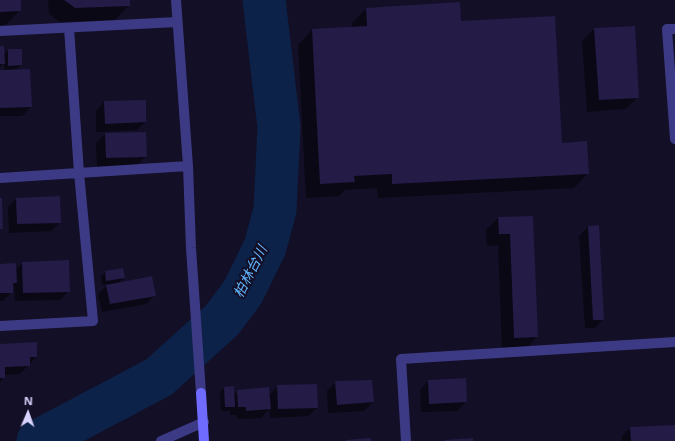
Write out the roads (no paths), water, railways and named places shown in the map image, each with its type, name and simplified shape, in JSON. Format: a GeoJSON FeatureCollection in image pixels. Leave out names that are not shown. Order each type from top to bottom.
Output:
{"type":"FeatureCollection","features":[{"type":"Feature","properties":{"kind":"street"},"geometry":{"type":"LineString","coordinates":[[176,0],[188,166],[191,248],[204,422],[204,441]]}},
{"type":"Feature","properties":{"kind":"street"},"geometry":{"type":"LineString","coordinates":[[0,31],[177,22]]}},
{"type":"Feature","properties":{"kind":"street"},"geometry":{"type":"LineString","coordinates":[[0,326],[93,321],[79,173],[69,28]]}},
{"type":"Feature","properties":{"kind":"street"},"geometry":{"type":"LineString","coordinates":[[675,29],[666,29],[675,139]]}},
{"type":"Feature","properties":{"kind":"street"},"geometry":{"type":"LineString","coordinates":[[0,178],[188,166]]}},
{"type":"Feature","properties":{"kind":"street"},"geometry":{"type":"LineString","coordinates":[[406,441],[401,359],[675,342]]}},
{"type":"Feature","properties":{"kind":"street"},"geometry":{"type":"LineString","coordinates":[[161,441],[204,422]]}},
{"type":"Feature","properties":{"kind":"waterway","name":"柏林台川"},"geometry":{"type":"LineString","coordinates":[[38,441],[159,377],[222,320],[243,292],[265,247],[275,210],[279,127],[264,0]]}}]}
